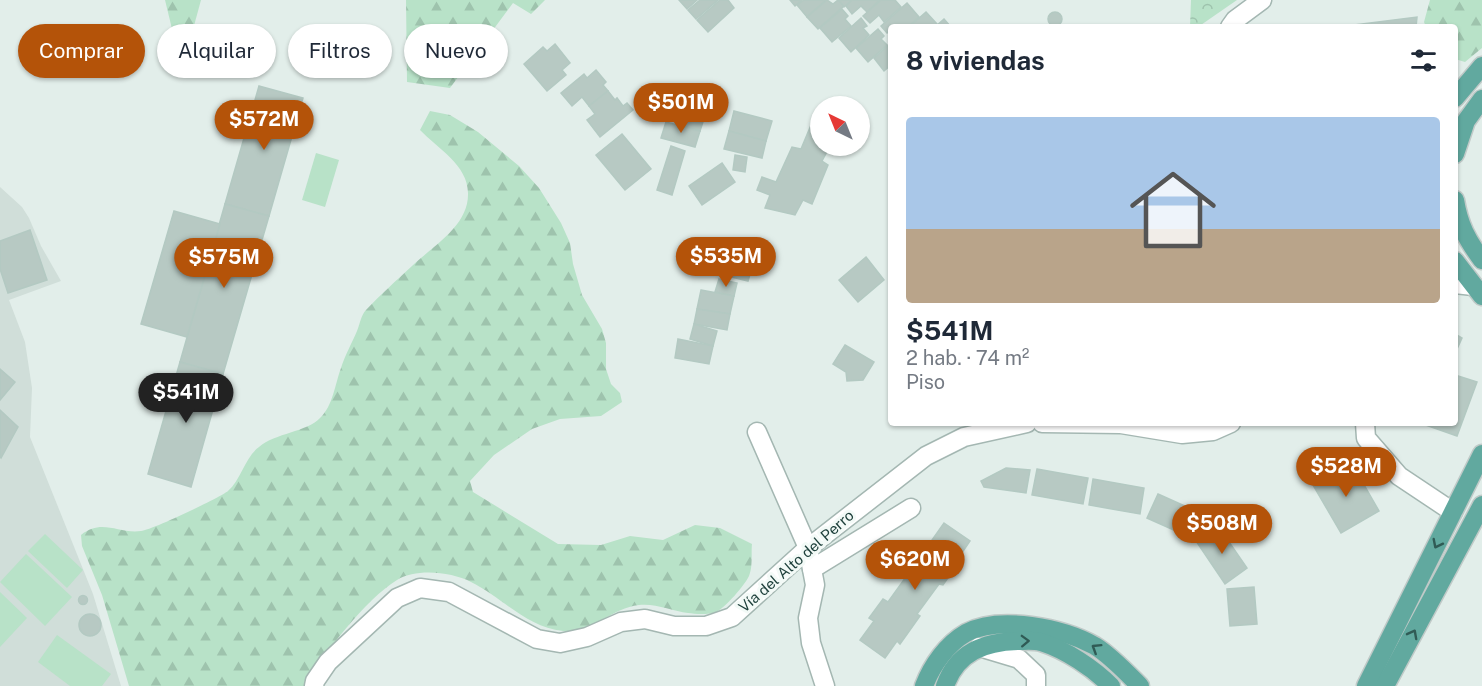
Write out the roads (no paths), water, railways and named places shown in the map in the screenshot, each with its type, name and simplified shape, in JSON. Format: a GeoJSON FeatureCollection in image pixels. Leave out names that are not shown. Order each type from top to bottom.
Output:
{"type":"FeatureCollection","features":[{"type":"Feature","properties":{"kind":"main road"},"geometry":{"type":"LineString","coordinates":[[1458,94],[1482,66]]}},
{"type":"Feature","properties":{"kind":"main road"},"geometry":{"type":"LineString","coordinates":[[1458,145],[1466,121],[1482,99]]}},
{"type":"Feature","properties":{"kind":"main road"},"geometry":{"type":"LineString","coordinates":[[1458,217],[1466,239],[1482,260]]}},
{"type":"Feature","properties":{"kind":"main road"},"geometry":{"type":"LineString","coordinates":[[1458,267],[1470,289]]}},
{"type":"Feature","properties":{"kind":"main road"},"geometry":{"type":"LineString","coordinates":[[1366,686],[1482,454]]}},
{"type":"Feature","properties":{"kind":"main road"},"geometry":{"type":"LineString","coordinates":[[1385,686],[1482,505]]}},
{"type":"Feature","properties":{"kind":"main road"},"geometry":{"type":"LineString","coordinates":[[924,686],[930,670],[948,648],[967,633],[998,625],[1040,626],[1097,647],[1140,686]]}},
{"type":"Feature","properties":{"kind":"main road"},"geometry":{"type":"LineString","coordinates":[[945,686],[949,673],[964,657],[979,647],[999,642],[1038,641],[1055,647],[1079,661],[1112,686]]}},
{"type":"Feature","properties":{"kind":"street"},"geometry":{"type":"LineString","coordinates":[[1232,24],[1262,0]]}},
{"type":"Feature","properties":{"kind":"street","name":"Vía del Alto del Perro"},"geometry":{"type":"LineString","coordinates":[[314,686],[328,662],[388,606],[397,598],[420,588],[449,592],[537,639],[561,643],[587,637],[621,622],[645,619],[674,626],[706,626],[732,617],[808,548],[926,456],[964,437],[1014,426]]}},
{"type":"Feature","properties":{"kind":"street"},"geometry":{"type":"LineString","coordinates":[[1133,426],[1182,434],[1213,430],[1223,426]]}},
{"type":"Feature","properties":{"kind":"street"},"geometry":{"type":"LineString","coordinates":[[1365,426],[1366,438],[1399,477],[1453,512]]}},
{"type":"Feature","properties":{"kind":"street"},"geometry":{"type":"LineString","coordinates":[[757,432],[808,548],[815,585],[808,618],[811,643],[825,686]]}},
{"type":"Feature","properties":{"kind":"street"},"geometry":{"type":"LineString","coordinates":[[812,569],[911,508]]}},
{"type":"Feature","properties":{"kind":"street"},"geometry":{"type":"LineString","coordinates":[[979,647],[1019,659],[1036,675],[1035,686]]}}]}
